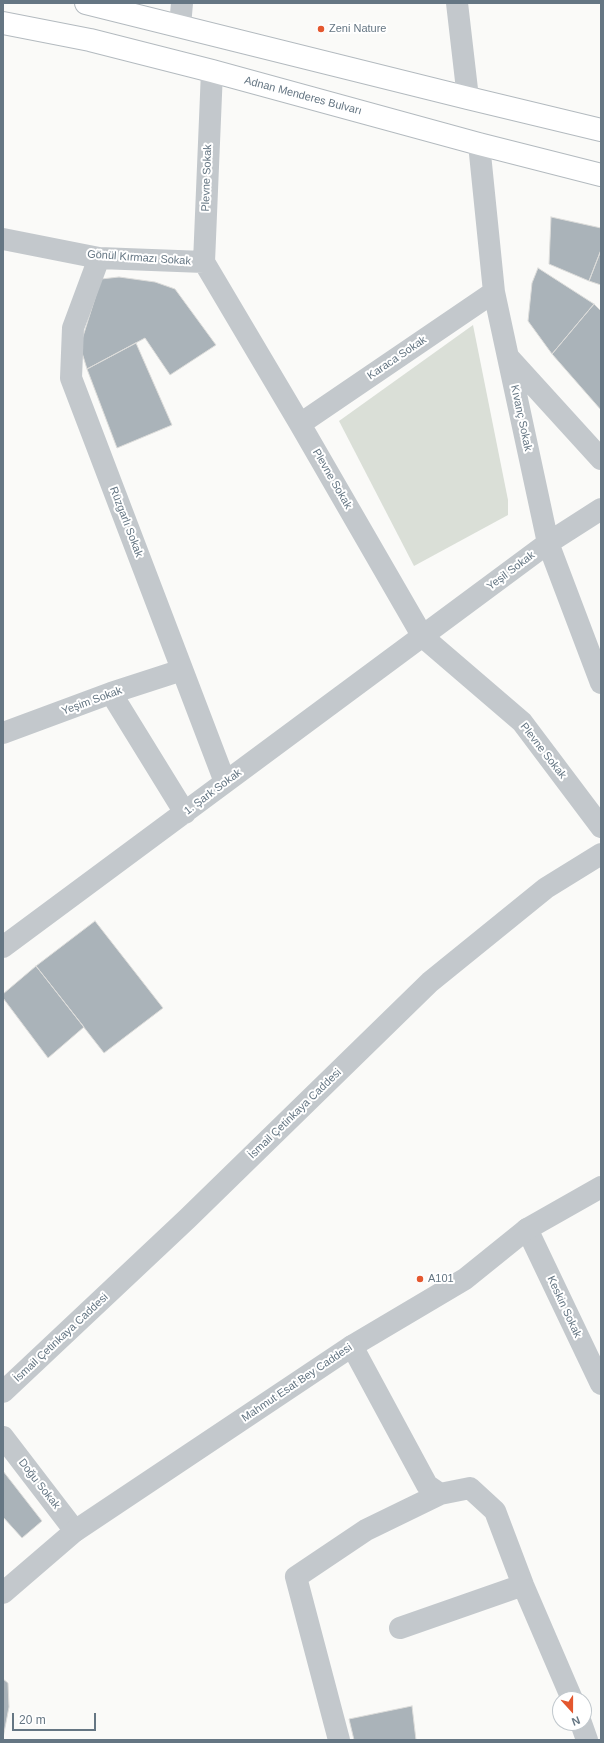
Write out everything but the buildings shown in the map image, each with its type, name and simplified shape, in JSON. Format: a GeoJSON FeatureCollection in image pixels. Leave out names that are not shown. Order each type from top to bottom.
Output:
{"type":"FeatureCollection","features":[{"type":"Feature","properties":{"kind":"main road"},"geometry":{"type":"LineString","coordinates":[[86,3],[601,130]]}},
{"type":"Feature","properties":{"kind":"main road","name":"Adnan Menderes Bulvarı"},"geometry":{"type":"LineString","coordinates":[[3,23],[90,40],[212,71],[479,144],[601,175]]}},
{"type":"Feature","properties":{"kind":"street"},"geometry":{"type":"LineString","coordinates":[[180,26],[182,3]]}},
{"type":"Feature","properties":{"kind":"street"},"geometry":{"type":"LineString","coordinates":[[457,3],[468,98]]}},
{"type":"Feature","properties":{"kind":"street","name":"Plevne Sokak"},"geometry":{"type":"LineString","coordinates":[[212,71],[204,262],[300,424],[423,637],[522,722],[601,827]]}},
{"type":"Feature","properties":{"kind":"street","name":"Kıvanç Sokak"},"geometry":{"type":"LineString","coordinates":[[479,144],[494,292],[548,543],[601,683]]}},
{"type":"Feature","properties":{"kind":"street","name":"Gönül Kırmazı Sokak"},"geometry":{"type":"LineString","coordinates":[[3,239],[99,258],[204,262]]}},
{"type":"Feature","properties":{"kind":"street","name":"Rüzgarlı Sokak"},"geometry":{"type":"LineString","coordinates":[[99,258],[73,328],[71,378],[224,782]]}},
{"type":"Feature","properties":{"kind":"street","name":"Karaca Sokak"},"geometry":{"type":"LineString","coordinates":[[300,424],[494,292]]}},
{"type":"Feature","properties":{"kind":"street"},"geometry":{"type":"LineString","coordinates":[[508,357],[601,458]]}},
{"type":"Feature","properties":{"kind":"street","name":"Yeşil Sokak"},"geometry":{"type":"LineString","coordinates":[[423,637],[548,543],[601,509]]}},
{"type":"Feature","properties":{"kind":"street","name":"1. Şark Sokak"},"geometry":{"type":"LineString","coordinates":[[3,947],[185,813],[224,782],[423,637]]}},
{"type":"Feature","properties":{"kind":"street","name":"Yeşim Sokak"},"geometry":{"type":"LineString","coordinates":[[3,733],[111,693],[182,670]]}},
{"type":"Feature","properties":{"kind":"street"},"geometry":{"type":"LineString","coordinates":[[111,693],[185,813]]}},
{"type":"Feature","properties":{"kind":"street","name":"İsmail Çetinkaya Caddesi"},"geometry":{"type":"LineString","coordinates":[[3,1392],[187,1219],[430,982],[546,888],[601,854]]}},
{"type":"Feature","properties":{"kind":"street","name":"Mahmut Esat Bey Caddesi"},"geometry":{"type":"LineString","coordinates":[[3,1593],[75,1531],[352,1346],[465,1279],[527,1229],[601,1187]]}},
{"type":"Feature","properties":{"kind":"street","name":"Keskin Sokak"},"geometry":{"type":"LineString","coordinates":[[527,1229],[601,1384]]}},
{"type":"Feature","properties":{"kind":"street"},"geometry":{"type":"LineString","coordinates":[[352,1346],[427,1485],[440,1494]]}},
{"type":"Feature","properties":{"kind":"street","name":"Doğu Sokak"},"geometry":{"type":"LineString","coordinates":[[3,1437],[75,1531]]}},
{"type":"Feature","properties":{"kind":"street"},"geometry":{"type":"LineString","coordinates":[[339,1740],[296,1577],[366,1530],[440,1494],[470,1488],[495,1511],[523,1584],[569,1691]]}},
{"type":"Feature","properties":{"kind":"street"},"geometry":{"type":"LineString","coordinates":[[400,1628],[523,1584]]}},
{"type":"Feature","properties":{"kind":"shaded area"},"geometry":{"type":"Polygon","coordinates":[[[473,325],[508,500],[508,515],[414,566],[339,421],[473,325]]]}},
{"type":"Feature","properties":{"kind":"place","name":"Zeni Nature"},"geometry":{"type":"Point","coordinates":[321,29]}},
{"type":"Feature","properties":{"kind":"place","name":"A101"},"geometry":{"type":"Point","coordinates":[420,1279]}}]}
